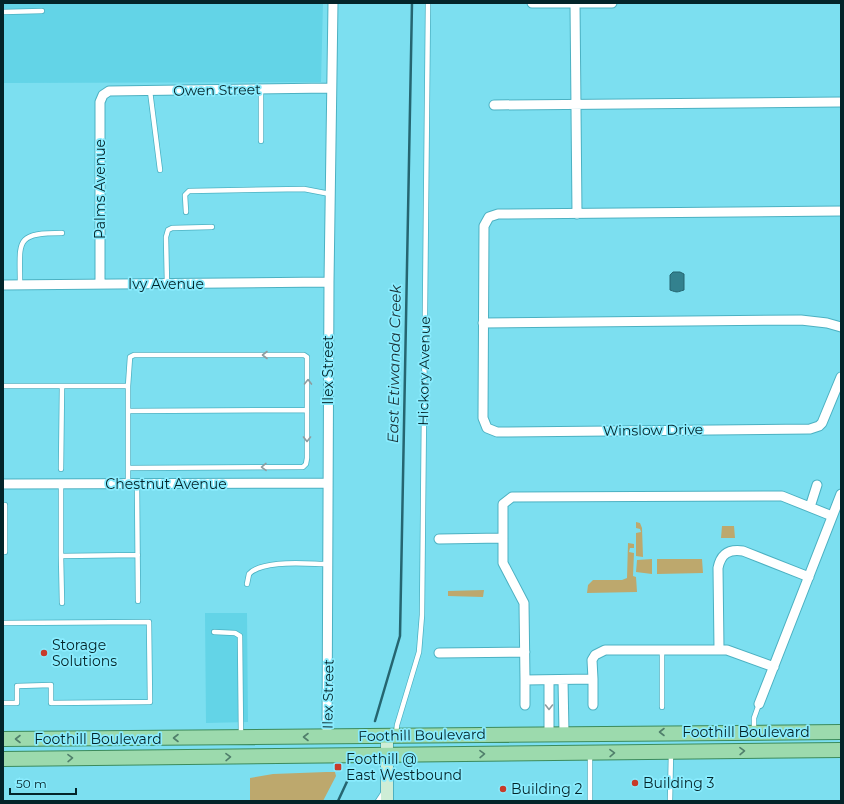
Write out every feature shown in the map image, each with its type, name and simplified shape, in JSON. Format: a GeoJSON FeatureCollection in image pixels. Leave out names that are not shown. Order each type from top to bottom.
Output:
{"type":"FeatureCollection","features":[{"type":"Feature","properties":{"kind":"main road","name":"Foothill Boulevard"},"geometry":{"type":"LineString","coordinates":[[3,739],[241,738],[564,733],[841,732]]}},
{"type":"Feature","properties":{"kind":"main road"},"geometry":{"type":"LineString","coordinates":[[387,801],[388,755],[391,735]]}},
{"type":"Feature","properties":{"kind":"main road","name":"Foothill Boulevard"},"geometry":{"type":"LineString","coordinates":[[3,759],[841,750]]}},
{"type":"Feature","properties":{"kind":"street","name":"Ilex Street"},"geometry":{"type":"LineString","coordinates":[[327,737],[332,3]]}},
{"type":"Feature","properties":{"kind":"street"},"geometry":{"type":"LineString","coordinates":[[532,3],[612,3]]}},
{"type":"Feature","properties":{"kind":"street"},"geometry":{"type":"LineString","coordinates":[[576,3],[577,214]]}},
{"type":"Feature","properties":{"kind":"street","name":"Owen Street"},"geometry":{"type":"LineString","coordinates":[[103,95],[109,91],[331,88]]}},
{"type":"Feature","properties":{"kind":"street","name":"Palms Avenue"},"geometry":{"type":"LineString","coordinates":[[100,284],[100,102],[103,95]]}},
{"type":"Feature","properties":{"kind":"street"},"geometry":{"type":"LineString","coordinates":[[494,105],[841,102]]}},
{"type":"Feature","properties":{"kind":"street"},"geometry":{"type":"LineString","coordinates":[[841,211],[498,214],[489,217],[484,226],[483,323],[801,320],[827,323],[841,327]]}},
{"type":"Feature","properties":{"kind":"street","name":"Ivy Avenue"},"geometry":{"type":"LineString","coordinates":[[3,284],[329,282]]}},
{"type":"Feature","properties":{"kind":"street","name":"Winslow Drive"},"geometry":{"type":"LineString","coordinates":[[483,323],[483,418],[487,428],[497,432],[810,429],[819,426],[825,419],[841,377]]}},
{"type":"Feature","properties":{"kind":"street","name":"Chestnut Avenue"},"geometry":{"type":"LineString","coordinates":[[3,484],[328,483]]}},
{"type":"Feature","properties":{"kind":"street"},"geometry":{"type":"LineString","coordinates":[[810,507],[818,485]]}},
{"type":"Feature","properties":{"kind":"street"},"geometry":{"type":"LineString","coordinates":[[759,704],[841,494]]}},
{"type":"Feature","properties":{"kind":"street"},"geometry":{"type":"LineString","coordinates":[[525,705],[524,603],[503,563],[503,504],[512,497],[782,496],[832,516]]}},
{"type":"Feature","properties":{"kind":"street"},"geometry":{"type":"LineString","coordinates":[[439,539],[503,538]]}},
{"type":"Feature","properties":{"kind":"street"},"geometry":{"type":"LineString","coordinates":[[719,649],[718,568],[721,557],[735,550],[743,551],[809,577]]}},
{"type":"Feature","properties":{"kind":"street"},"geometry":{"type":"LineString","coordinates":[[593,705],[592,660],[598,652],[719,649],[726,650],[774,667]]}},
{"type":"Feature","properties":{"kind":"street"},"geometry":{"type":"LineString","coordinates":[[439,653],[525,652]]}},
{"type":"Feature","properties":{"kind":"street"},"geometry":{"type":"LineString","coordinates":[[525,680],[593,679]]}},
{"type":"Feature","properties":{"kind":"street"},"geometry":{"type":"LineString","coordinates":[[549,680],[549,734]]}},
{"type":"Feature","properties":{"kind":"street"},"geometry":{"type":"LineString","coordinates":[[564,733],[563,710],[566,680]]}},
{"type":"Feature","properties":{"kind":"lane","name":"Hickory Avenue"},"geometry":{"type":"LineString","coordinates":[[391,735],[396,725],[419,652],[422,615],[428,3]]}},
{"type":"Feature","properties":{"kind":"lane"},"geometry":{"type":"LineString","coordinates":[[3,12],[42,11]]}},
{"type":"Feature","properties":{"kind":"lane"},"geometry":{"type":"LineString","coordinates":[[261,89],[261,141]]}},
{"type":"Feature","properties":{"kind":"lane"},"geometry":{"type":"LineString","coordinates":[[150,91],[160,170]]}},
{"type":"Feature","properties":{"kind":"lane"},"geometry":{"type":"LineString","coordinates":[[186,212],[185,195],[189,191],[304,189],[330,194]]}},
{"type":"Feature","properties":{"kind":"lane"},"geometry":{"type":"LineString","coordinates":[[167,284],[166,237],[168,230],[172,228],[212,227]]}},
{"type":"Feature","properties":{"kind":"lane"},"geometry":{"type":"LineString","coordinates":[[20,284],[20,247],[23,241],[30,236],[40,233],[62,233]]}},
{"type":"Feature","properties":{"kind":"lane"},"geometry":{"type":"LineString","coordinates":[[128,468],[303,467],[306,464],[307,458],[308,361],[304,355],[134,355],[130,357],[128,386],[128,468],[133,484],[138,555],[138,600]]}},
{"type":"Feature","properties":{"kind":"lane"},"geometry":{"type":"LineString","coordinates":[[3,386],[128,386]]}},
{"type":"Feature","properties":{"kind":"lane"},"geometry":{"type":"LineString","coordinates":[[61,469],[62,386]]}},
{"type":"Feature","properties":{"kind":"lane"},"geometry":{"type":"LineString","coordinates":[[128,411],[307,410]]}},
{"type":"Feature","properties":{"kind":"lane"},"geometry":{"type":"LineString","coordinates":[[61,484],[62,603]]}},
{"type":"Feature","properties":{"kind":"lane"},"geometry":{"type":"LineString","coordinates":[[3,505],[5,505],[5,552],[3,552]]}},
{"type":"Feature","properties":{"kind":"lane"},"geometry":{"type":"LineString","coordinates":[[61,556],[138,555]]}},
{"type":"Feature","properties":{"kind":"lane"},"geometry":{"type":"LineString","coordinates":[[247,584],[249,574],[257,568],[275,564],[328,564]]}},
{"type":"Feature","properties":{"kind":"lane"},"geometry":{"type":"LineString","coordinates":[[3,623],[149,622],[150,702],[51,702],[50,686],[17,686],[17,703],[3,703]]}},
{"type":"Feature","properties":{"kind":"lane"},"geometry":{"type":"LineString","coordinates":[[214,632],[236,632],[240,636],[241,738]]}},
{"type":"Feature","properties":{"kind":"lane"},"geometry":{"type":"LineString","coordinates":[[662,650],[662,707]]}},
{"type":"Feature","properties":{"kind":"lane"},"geometry":{"type":"LineString","coordinates":[[754,732],[754,718],[759,704]]}},
{"type":"Feature","properties":{"kind":"lane"},"geometry":{"type":"LineString","coordinates":[[670,801],[671,752]]}},
{"type":"Feature","properties":{"kind":"lane"},"geometry":{"type":"LineString","coordinates":[[590,753],[590,801]]}},
{"type":"Feature","properties":{"kind":"lane"},"geometry":{"type":"LineString","coordinates":[[378,801],[388,786]]}},
{"type":"Feature","properties":{"kind":"shaded area"},"geometry":{"type":"Polygon","coordinates":[[[3,3],[323,3],[321,82],[3,83],[3,3]]]}},
{"type":"Feature","properties":{"kind":"shaded area"},"geometry":{"type":"Polygon","coordinates":[[[673,272],[680,272],[684,274],[684,290],[675,292],[670,290],[670,275],[673,272]]]}},
{"type":"Feature","properties":{"kind":"shaded area"},"geometry":{"type":"Polygon","coordinates":[[[636,522],[640,523],[642,528],[643,557],[636,556],[636,533],[641,532],[640,529],[636,528],[636,522]]]}},
{"type":"Feature","properties":{"kind":"shaded area"},"geometry":{"type":"Polygon","coordinates":[[[722,526],[734,526],[735,538],[721,538],[722,526]]]}},
{"type":"Feature","properties":{"kind":"shaded area"},"geometry":{"type":"Polygon","coordinates":[[[628,543],[634,544],[634,548],[630,548],[629,552],[634,553],[633,576],[636,577],[637,592],[587,593],[588,585],[593,580],[622,580],[627,578],[628,543]]]}},
{"type":"Feature","properties":{"kind":"shaded area"},"geometry":{"type":"Polygon","coordinates":[[[652,559],[652,574],[636,572],[637,560],[652,559]]]}},
{"type":"Feature","properties":{"kind":"shaded area"},"geometry":{"type":"Polygon","coordinates":[[[657,559],[702,559],[703,573],[657,574],[657,559]]]}},
{"type":"Feature","properties":{"kind":"shaded area"},"geometry":{"type":"Polygon","coordinates":[[[484,590],[483,597],[448,596],[448,591],[484,590]]]}},
{"type":"Feature","properties":{"kind":"shaded area"},"geometry":{"type":"Polygon","coordinates":[[[205,613],[247,613],[248,722],[206,723],[205,613]]]}},
{"type":"Feature","properties":{"kind":"shaded area"},"geometry":{"type":"Polygon","coordinates":[[[335,772],[336,776],[323,801],[250,801],[250,778],[273,774],[335,772]]]}},
{"type":"Feature","properties":{"kind":"waterway","name":"East Etiwanda Creek"},"geometry":{"type":"LineString","coordinates":[[375,721],[400,636],[412,3]]}},
{"type":"Feature","properties":{"kind":"waterway","name":"East Etiwanda Creek"},"geometry":{"type":"LineString","coordinates":[[338,801],[351,773]]}},
{"type":"Feature","properties":{"kind":"place","name":"Storage Solutions"},"geometry":{"type":"Point","coordinates":[44,653]}},
{"type":"Feature","properties":{"kind":"place","name":"Foothill @ East Westbound"},"geometry":{"type":"Point","coordinates":[338,767]}},
{"type":"Feature","properties":{"kind":"place","name":"Building 3"},"geometry":{"type":"Point","coordinates":[635,783]}},
{"type":"Feature","properties":{"kind":"place","name":"Building 2"},"geometry":{"type":"Point","coordinates":[503,789]}}]}
